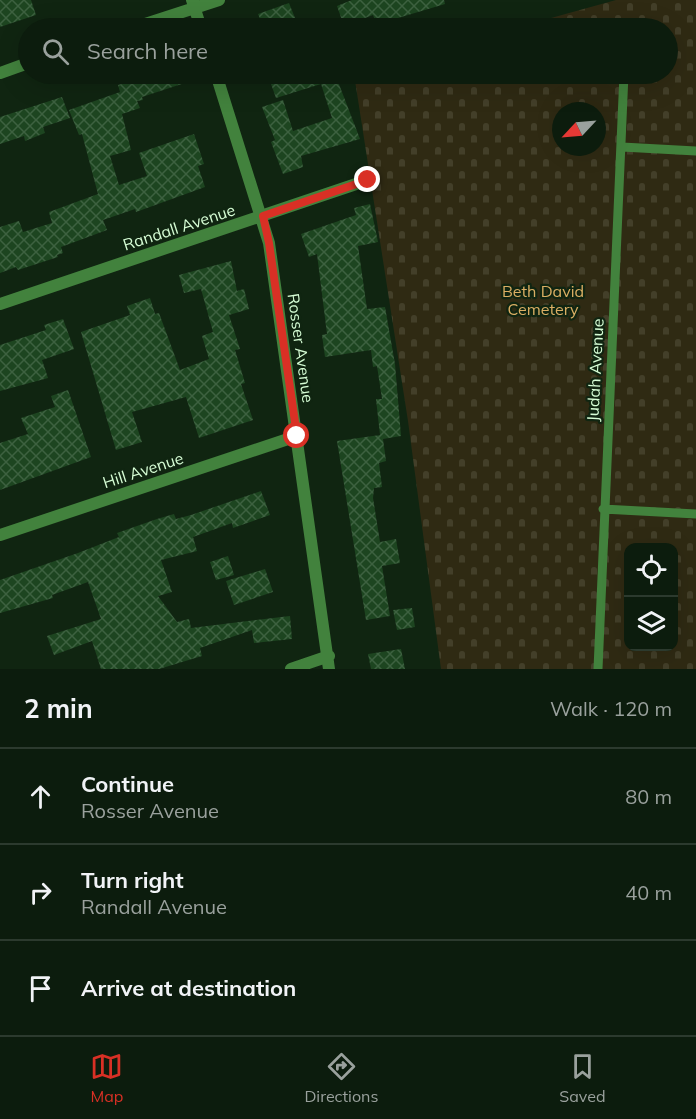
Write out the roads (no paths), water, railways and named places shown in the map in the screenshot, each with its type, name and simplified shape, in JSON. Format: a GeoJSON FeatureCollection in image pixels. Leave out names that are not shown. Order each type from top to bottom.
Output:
{"type":"FeatureCollection","features":[{"type":"Feature","properties":{"kind":"street"},"geometry":{"type":"LineString","coordinates":[[158,18],[193,4],[219,0]]}},
{"type":"Feature","properties":{"kind":"street"},"geometry":{"type":"LineString","coordinates":[[0,73],[18,67]]}},
{"type":"Feature","properties":{"kind":"street","name":"Rosser Avenue"},"geometry":{"type":"LineString","coordinates":[[219,84],[263,216],[269,243],[329,663]]}},
{"type":"Feature","properties":{"kind":"street","name":"Randall Avenue"},"geometry":{"type":"LineString","coordinates":[[0,304],[368,180]]}},
{"type":"Feature","properties":{"kind":"street","name":"Hill Avenue"},"geometry":{"type":"LineString","coordinates":[[0,535],[297,436]]}},
{"type":"Feature","properties":{"kind":"street"},"geometry":{"type":"LineString","coordinates":[[291,669],[329,663]]}},
{"type":"Feature","properties":{"kind":"lane","name":"Judah Avenue"},"geometry":{"type":"LineString","coordinates":[[598,669],[603,509],[624,84]]}},
{"type":"Feature","properties":{"kind":"lane"},"geometry":{"type":"LineString","coordinates":[[622,147],[696,151]]}},
{"type":"Feature","properties":{"kind":"lane"},"geometry":{"type":"LineString","coordinates":[[603,509],[696,514]]}},
{"type":"Feature","properties":{"kind":"park label","name":"Beth David Cemetery"},"geometry":{"type":"Point","coordinates":[543,300]}}]}
